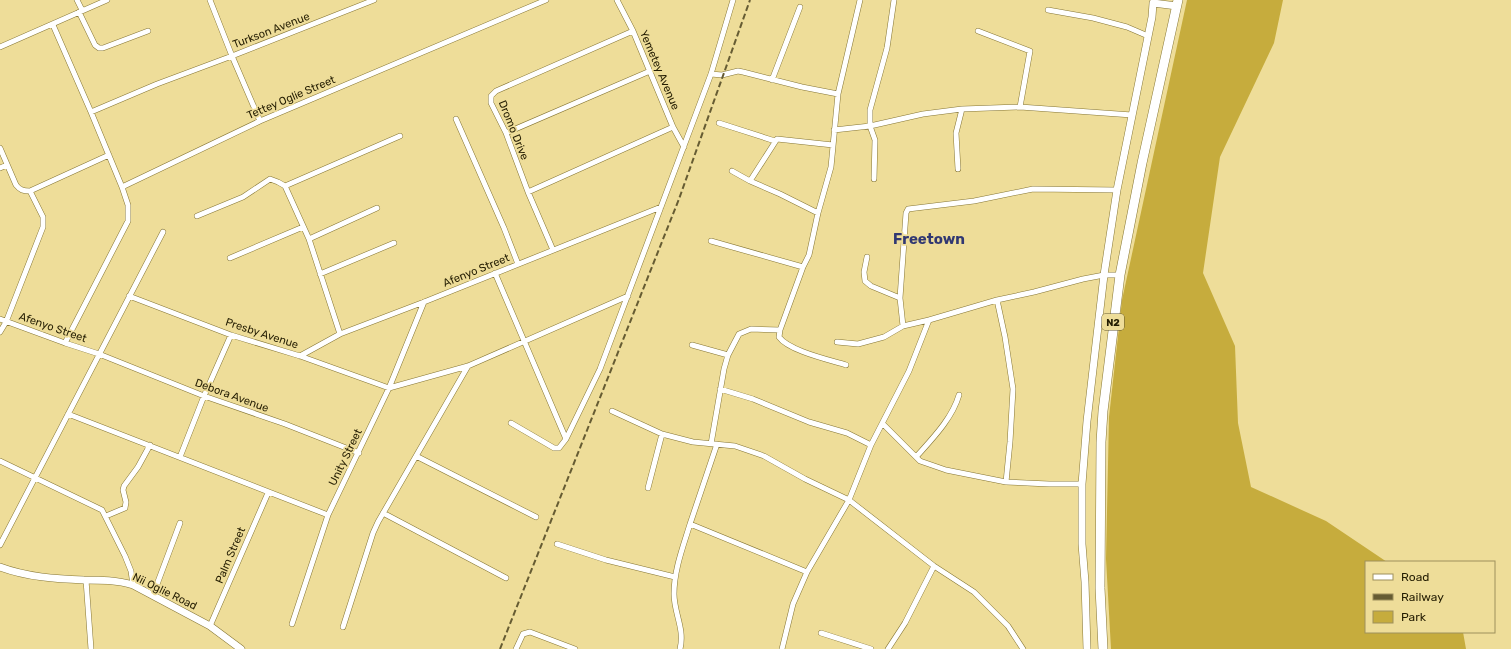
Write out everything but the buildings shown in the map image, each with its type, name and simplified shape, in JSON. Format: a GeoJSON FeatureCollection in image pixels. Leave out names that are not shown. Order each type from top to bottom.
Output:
{"type":"FeatureCollection","features":[{"type":"Feature","properties":{"kind":"highway","name":"N2"},"geometry":{"type":"LineString","coordinates":[[1103,649],[1100,588],[1101,427],[1120,275],[1142,163],[1177,3]]}},
{"type":"Feature","properties":{"kind":"street"},"geometry":{"type":"LineString","coordinates":[[77,0],[80,11],[95,45],[99,48],[103,48],[148,31]]}},
{"type":"Feature","properties":{"kind":"street"},"geometry":{"type":"LineString","coordinates":[[0,47],[107,0]]}},
{"type":"Feature","properties":{"kind":"street","name":"Turkson Avenue"},"geometry":{"type":"LineString","coordinates":[[210,0],[232,56],[374,0]]}},
{"type":"Feature","properties":{"kind":"street","name":"Tettey Oglie Street"},"geometry":{"type":"LineString","coordinates":[[122,187],[260,121],[546,0]]}},
{"type":"Feature","properties":{"kind":"street","name":"Yemetey Avenue"},"geometry":{"type":"LineString","coordinates":[[617,0],[633,31],[673,127],[684,147]]}},
{"type":"Feature","properties":{"kind":"street"},"geometry":{"type":"LineString","coordinates":[[511,423],[554,448],[559,448],[566,440],[593,386],[628,296],[711,74],[733,0]]}},
{"type":"Feature","properties":{"kind":"street"},"geometry":{"type":"LineString","coordinates":[[846,365],[805,353],[784,342],[779,337],[780,330],[803,267],[809,255],[818,213],[831,167],[838,94],[860,0]]}},
{"type":"Feature","properties":{"kind":"street"},"geometry":{"type":"LineString","coordinates":[[874,179],[875,140],[870,126],[871,104],[887,48],[894,0]]}},
{"type":"Feature","properties":{"kind":"street"},"geometry":{"type":"LineString","coordinates":[[1087,649],[1085,572],[1082,544],[1082,484],[1087,421],[1104,275],[1117,190],[1148,36],[1153,3],[1177,3]]}},
{"type":"Feature","properties":{"kind":"street"},"geometry":{"type":"LineString","coordinates":[[772,80],[800,7]]}},
{"type":"Feature","properties":{"kind":"street"},"geometry":{"type":"LineString","coordinates":[[1048,10],[1093,18],[1127,27],[1148,36]]}},
{"type":"Feature","properties":{"kind":"street"},"geometry":{"type":"LineString","coordinates":[[53,25],[109,155],[128,205],[128,221],[65,343]]}},
{"type":"Feature","properties":{"kind":"street","name":"Dromo Drive"},"geometry":{"type":"LineString","coordinates":[[553,250],[528,192],[506,133],[491,103],[491,96],[633,31]]}},
{"type":"Feature","properties":{"kind":"street"},"geometry":{"type":"LineString","coordinates":[[978,32],[1030,51],[1020,108]]}},
{"type":"Feature","properties":{"kind":"street"},"geometry":{"type":"LineString","coordinates":[[91,112],[157,84],[232,56],[260,121]]}},
{"type":"Feature","properties":{"kind":"street"},"geometry":{"type":"LineString","coordinates":[[506,133],[650,71]]}},
{"type":"Feature","properties":{"kind":"street"},"geometry":{"type":"LineString","coordinates":[[711,74],[726,74],[738,71],[838,94]]}},
{"type":"Feature","properties":{"kind":"street"},"geometry":{"type":"LineString","coordinates":[[834,130],[870,126],[923,114],[962,108],[1020,108],[1132,115]]}},
{"type":"Feature","properties":{"kind":"street"},"geometry":{"type":"LineString","coordinates":[[958,169],[956,133],[962,108]]}},
{"type":"Feature","properties":{"kind":"street"},"geometry":{"type":"LineString","coordinates":[[456,120],[504,228],[518,264]]}},
{"type":"Feature","properties":{"kind":"street"},"geometry":{"type":"LineString","coordinates":[[719,123],[775,140],[783,139],[833,145]]}},
{"type":"Feature","properties":{"kind":"street"},"geometry":{"type":"LineString","coordinates":[[528,192],[673,127]]}},
{"type":"Feature","properties":{"kind":"street"},"geometry":{"type":"LineString","coordinates":[[285,186],[400,136]]}},
{"type":"Feature","properties":{"kind":"street"},"geometry":{"type":"LineString","coordinates":[[750,181],[775,140]]}},
{"type":"Feature","properties":{"kind":"street"},"geometry":{"type":"LineString","coordinates":[[0,148],[18,188],[24,191],[30,191],[109,155]]}},
{"type":"Feature","properties":{"kind":"street"},"geometry":{"type":"LineString","coordinates":[[0,168],[7,165]]}},
{"type":"Feature","properties":{"kind":"street"},"geometry":{"type":"LineString","coordinates":[[732,171],[818,213]]}},
{"type":"Feature","properties":{"kind":"street"},"geometry":{"type":"LineString","coordinates":[[197,216],[243,197],[270,179],[285,186],[308,239],[340,334]]}},
{"type":"Feature","properties":{"kind":"street"},"geometry":{"type":"LineString","coordinates":[[904,326],[900,298],[906,213],[908,209],[974,202],[1033,189],[1117,190]]}},
{"type":"Feature","properties":{"kind":"street"},"geometry":{"type":"LineString","coordinates":[[0,332],[6,322],[43,227],[43,217],[30,191]]}},
{"type":"Feature","properties":{"kind":"street","name":"Afenyo Street"},"geometry":{"type":"LineString","coordinates":[[300,356],[340,334],[661,207]]}},
{"type":"Feature","properties":{"kind":"street"},"geometry":{"type":"LineString","coordinates":[[308,239],[377,208]]}},
{"type":"Feature","properties":{"kind":"street"},"geometry":{"type":"LineString","coordinates":[[230,258],[303,227]]}},
{"type":"Feature","properties":{"kind":"street"},"geometry":{"type":"LineString","coordinates":[[0,546],[163,232]]}},
{"type":"Feature","properties":{"kind":"street"},"geometry":{"type":"LineString","coordinates":[[711,241],[803,267]]}},
{"type":"Feature","properties":{"kind":"street"},"geometry":{"type":"LineString","coordinates":[[320,274],[394,243]]}},
{"type":"Feature","properties":{"kind":"street"},"geometry":{"type":"LineString","coordinates":[[867,257],[864,272],[865,281],[871,286],[900,298]]}},
{"type":"Feature","properties":{"kind":"street"},"geometry":{"type":"LineString","coordinates":[[496,273],[566,440]]}},
{"type":"Feature","properties":{"kind":"street"},"geometry":{"type":"LineString","coordinates":[[837,342],[858,344],[884,336],[904,326],[997,300],[1104,275],[1120,275]]}},
{"type":"Feature","properties":{"kind":"street","name":"Presby Avenue"},"geometry":{"type":"LineString","coordinates":[[129,296],[231,334],[300,356],[389,388]]}},
{"type":"Feature","properties":{"kind":"street"},"geometry":{"type":"LineString","coordinates":[[389,388],[468,366],[628,296]]}},
{"type":"Feature","properties":{"kind":"street"},"geometry":{"type":"LineString","coordinates":[[997,300],[1013,389],[1006,482]]}},
{"type":"Feature","properties":{"kind":"street","name":"Unity Street"},"geometry":{"type":"LineString","coordinates":[[292,624],[328,516],[389,388],[424,302]]}},
{"type":"Feature","properties":{"kind":"street","name":"Afenyo Street"},"geometry":{"type":"LineString","coordinates":[[0,319],[99,354]]}},
{"type":"Feature","properties":{"kind":"street"},"geometry":{"type":"LineString","coordinates":[[782,649],[793,604],[807,572],[849,500],[871,445],[909,371],[929,320]]}},
{"type":"Feature","properties":{"kind":"street"},"geometry":{"type":"LineString","coordinates":[[711,444],[720,389],[728,355],[739,334],[751,329],[780,330]]}},
{"type":"Feature","properties":{"kind":"street"},"geometry":{"type":"LineString","coordinates":[[180,457],[231,334]]}},
{"type":"Feature","properties":{"kind":"street"},"geometry":{"type":"LineString","coordinates":[[692,345],[728,355]]}},
{"type":"Feature","properties":{"kind":"street","name":"Debora Avenue"},"geometry":{"type":"LineString","coordinates":[[99,354],[204,396],[285,424],[358,453]]}},
{"type":"Feature","properties":{"kind":"street"},"geometry":{"type":"LineString","coordinates":[[342,627],[373,533],[468,366]]}},
{"type":"Feature","properties":{"kind":"street"},"geometry":{"type":"LineString","coordinates":[[720,389],[752,399],[809,422],[847,433],[871,445]]}},
{"type":"Feature","properties":{"kind":"street"},"geometry":{"type":"LineString","coordinates":[[916,457],[938,433],[954,407],[959,395]]}},
{"type":"Feature","properties":{"kind":"street"},"geometry":{"type":"LineString","coordinates":[[612,411],[662,434],[693,442],[735,446],[764,456],[805,479],[849,500],[934,566],[974,592],[1008,626],[1023,649]]}},
{"type":"Feature","properties":{"kind":"street"},"geometry":{"type":"LineString","coordinates":[[68,414],[328,516]]}},
{"type":"Feature","properties":{"kind":"street"},"geometry":{"type":"LineString","coordinates":[[883,424],[920,461],[946,470],[1006,482],[1082,484]]}},
{"type":"Feature","properties":{"kind":"street"},"geometry":{"type":"LineString","coordinates":[[648,488],[662,434]]}},
{"type":"Feature","properties":{"kind":"street"},"geometry":{"type":"LineString","coordinates":[[680,649],[681,632],[674,596],[675,577],[690,524],[717,444]]}},
{"type":"Feature","properties":{"kind":"street"},"geometry":{"type":"LineString","coordinates":[[106,516],[125,508],[126,502],[123,490],[124,486],[138,467],[150,445]]}},
{"type":"Feature","properties":{"kind":"street"},"geometry":{"type":"LineString","coordinates":[[416,456],[536,517]]}},
{"type":"Feature","properties":{"kind":"street"},"geometry":{"type":"LineString","coordinates":[[0,461],[102,510],[125,556],[131,571],[133,585]]}},
{"type":"Feature","properties":{"kind":"street","name":"Palm Street"},"geometry":{"type":"LineString","coordinates":[[210,626],[268,493]]}},
{"type":"Feature","properties":{"kind":"street"},"geometry":{"type":"LineString","coordinates":[[383,513],[506,578]]}},
{"type":"Feature","properties":{"kind":"street"},"geometry":{"type":"LineString","coordinates":[[153,595],[180,523]]}},
{"type":"Feature","properties":{"kind":"street"},"geometry":{"type":"LineString","coordinates":[[690,524],[807,572]]}},
{"type":"Feature","properties":{"kind":"street"},"geometry":{"type":"LineString","coordinates":[[557,544],[606,560],[675,577]]}},
{"type":"Feature","properties":{"kind":"street"},"geometry":{"type":"LineString","coordinates":[[888,649],[905,622],[934,566]]}},
{"type":"Feature","properties":{"kind":"street","name":"Nii Oglie Road"},"geometry":{"type":"LineString","coordinates":[[0,567],[16,573],[35,577],[108,580],[133,585],[210,626],[241,649]]}},
{"type":"Feature","properties":{"kind":"street"},"geometry":{"type":"LineString","coordinates":[[86,580],[90,649]]}},
{"type":"Feature","properties":{"kind":"street"},"geometry":{"type":"LineString","coordinates":[[516,649],[523,634],[530,632],[575,649]]}},
{"type":"Feature","properties":{"kind":"street"},"geometry":{"type":"LineString","coordinates":[[821,633],[872,649]]}},
{"type":"Feature","properties":{"kind":"green space"},"geometry":{"type":"Polygon","coordinates":[[[1187,0],[1283,0],[1274,43],[1220,157],[1203,273],[1235,346],[1238,423],[1251,487],[1326,521],[1386,561],[1365,561],[1365,633],[1463,633],[1466,649],[1111,649],[1106,559],[1109,417],[1122,300],[1187,0]]]}},
{"type":"Feature","properties":{"kind":"railway"},"geometry":{"type":"LineString","coordinates":[[500,649],[679,199],[750,0]]}},
{"type":"Feature","properties":{"kind":"district","name":"Freetown"},"geometry":{"type":"Point","coordinates":[929,239]}}]}
